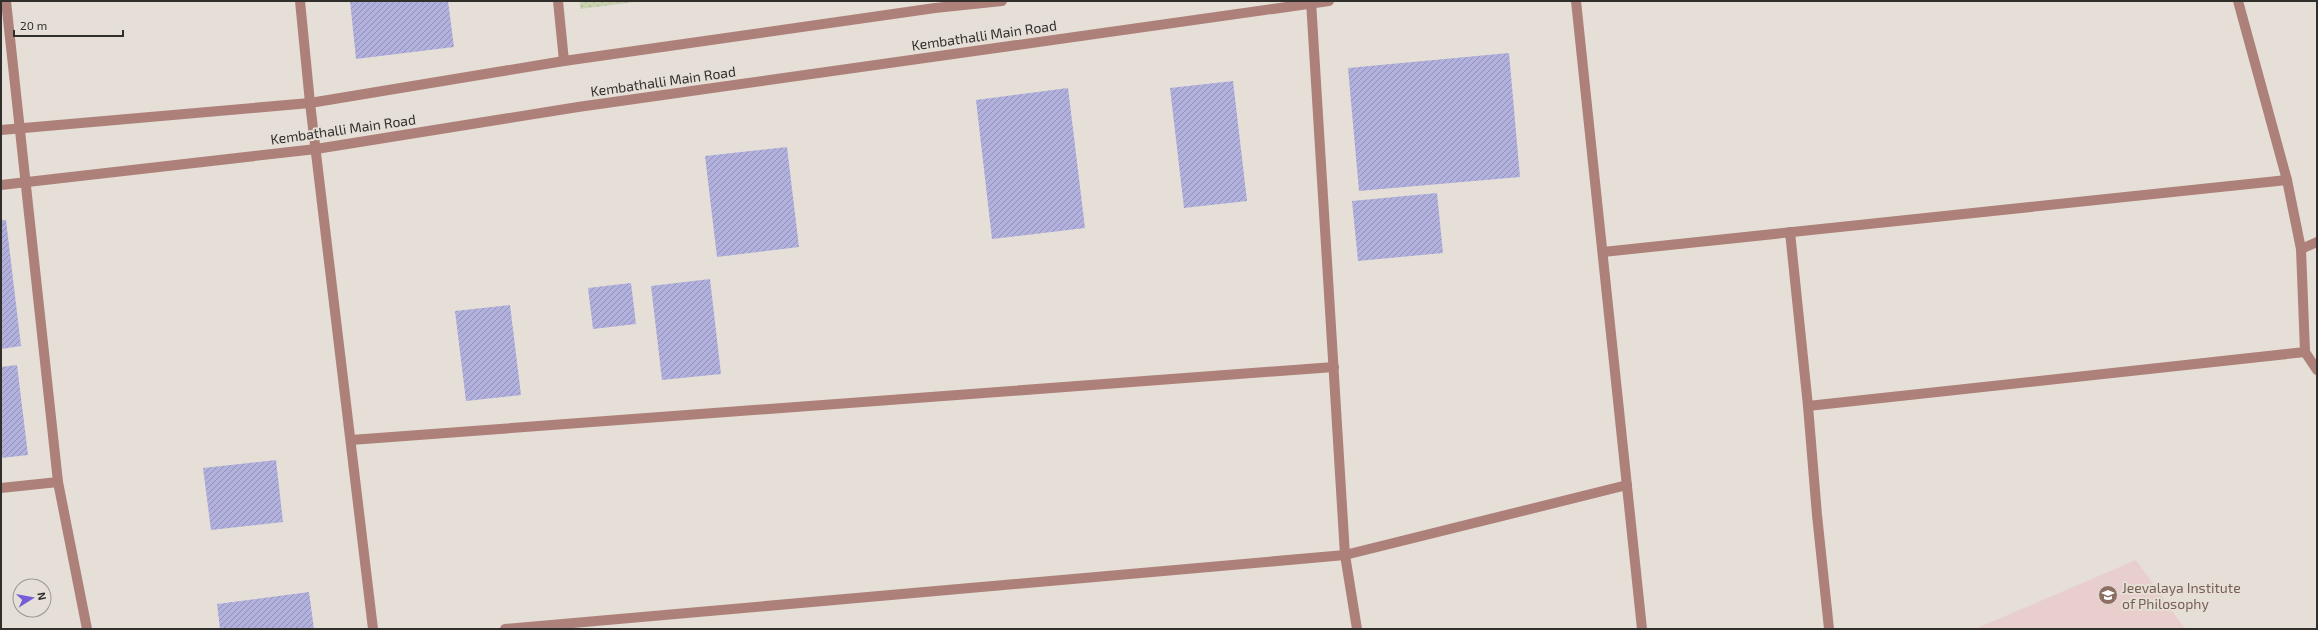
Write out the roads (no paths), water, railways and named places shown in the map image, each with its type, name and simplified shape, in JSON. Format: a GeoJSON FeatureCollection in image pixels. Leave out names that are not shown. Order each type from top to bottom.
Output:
{"type":"FeatureCollection","features":[{"type":"Feature","properties":{"kind":"street"},"geometry":{"type":"LineString","coordinates":[[6,1],[58,482],[87,629]]}},
{"type":"Feature","properties":{"kind":"street"},"geometry":{"type":"LineString","coordinates":[[300,1],[310,103],[373,629]]}},
{"type":"Feature","properties":{"kind":"street"},"geometry":{"type":"LineString","coordinates":[[558,1],[564,61]]}},
{"type":"Feature","properties":{"kind":"street"},"geometry":{"type":"LineString","coordinates":[[1,130],[310,103],[564,61],[935,8],[1002,1]]}},
{"type":"Feature","properties":{"kind":"street","name":"Kembathalli Main Road"},"geometry":{"type":"LineString","coordinates":[[1,185],[316,149],[578,107],[1311,2],[1328,1]]}},
{"type":"Feature","properties":{"kind":"street"},"geometry":{"type":"LineString","coordinates":[[1576,1],[1642,629]]}},
{"type":"Feature","properties":{"kind":"street"},"geometry":{"type":"LineString","coordinates":[[2238,1],[2286,180],[2301,248],[2305,352],[2317,370]]}},
{"type":"Feature","properties":{"kind":"street"},"geometry":{"type":"LineString","coordinates":[[1311,2],[1345,555],[1357,629]]}},
{"type":"Feature","properties":{"kind":"street"},"geometry":{"type":"LineString","coordinates":[[1603,252],[2286,180]]}},
{"type":"Feature","properties":{"kind":"street"},"geometry":{"type":"LineString","coordinates":[[1790,232],[1808,406],[1816,515],[1829,629]]}},
{"type":"Feature","properties":{"kind":"street"},"geometry":{"type":"LineString","coordinates":[[2301,248],[2317,242]]}},
{"type":"Feature","properties":{"kind":"street"},"geometry":{"type":"LineString","coordinates":[[1808,406],[2305,352]]}},
{"type":"Feature","properties":{"kind":"street"},"geometry":{"type":"LineString","coordinates":[[351,440],[1334,367]]}},
{"type":"Feature","properties":{"kind":"street"},"geometry":{"type":"LineString","coordinates":[[1,488],[58,482]]}},
{"type":"Feature","properties":{"kind":"street"},"geometry":{"type":"LineString","coordinates":[[505,629],[1345,555],[1627,485]]}},
{"type":"Feature","properties":{"kind":"place","name":"Jeevalaya Institute of Philosophy"},"geometry":{"type":"Point","coordinates":[2108,595]}}]}
